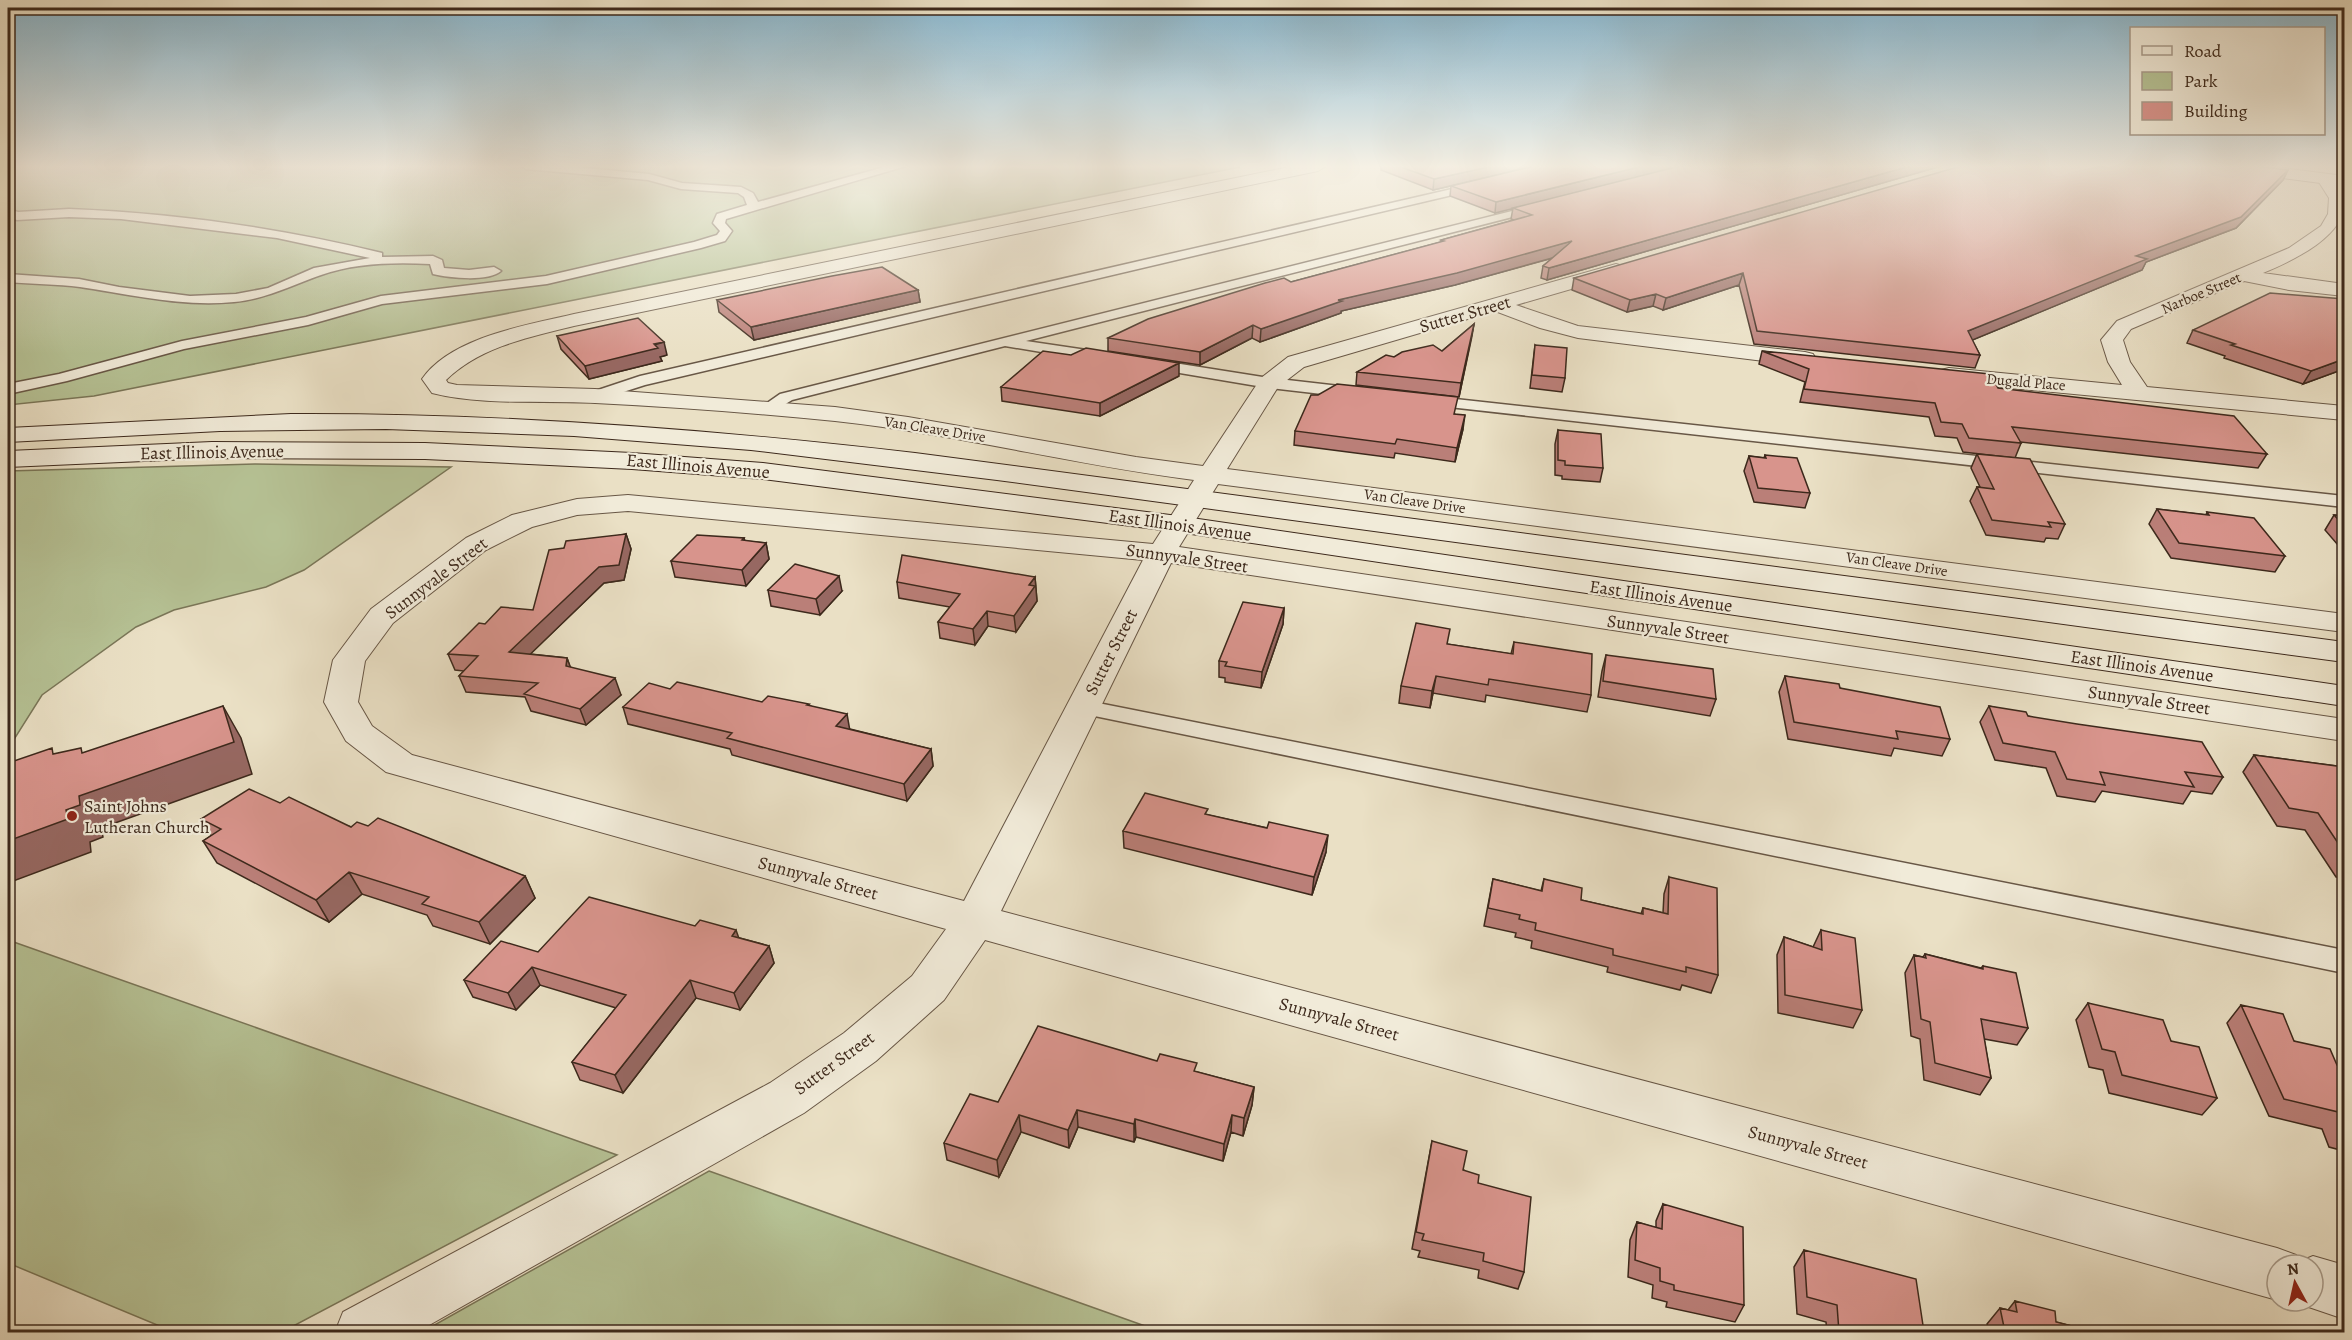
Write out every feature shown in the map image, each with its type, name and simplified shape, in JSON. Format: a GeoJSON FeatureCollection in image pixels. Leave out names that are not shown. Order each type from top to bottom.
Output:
{"type":"FeatureCollection","features":[{"type":"Feature","properties":{"kind":"street","name":"Van Cleave Drive"},"geometry":{"type":"LineString","coordinates":[[1016,229],[574,320],[496,342],[442,369],[433,379],[440,388],[457,392],[595,396],[768,408],[908,424],[1136,465],[2344,623]]}},
{"type":"Feature","properties":{"kind":"street","name":"Narboe Street"},"geometry":{"type":"LineString","coordinates":[[2139,393],[2119,362],[2112,340],[2124,325],[2296,252],[2328,229]]}},
{"type":"Feature","properties":{"kind":"street","name":"Sutter Street"},"geometry":{"type":"LineString","coordinates":[[363,1332],[787,1098],[860,1047],[928,988],[975,921],[1169,538],[1269,383],[1281,372],[1296,362],[1636,264]]}},
{"type":"Feature","properties":{"kind":"street"},"geometry":{"type":"LineString","coordinates":[[2243,275],[2289,284],[2344,290]]}},
{"type":"Feature","properties":{"kind":"street"},"geometry":{"type":"LineString","coordinates":[[1498,305],[1547,324],[1578,332],[1827,362]]}},
{"type":"Feature","properties":{"kind":"street","name":"Dugald Place"},"geometry":{"type":"LineString","coordinates":[[1923,372],[2344,412]]}},
{"type":"Feature","properties":{"kind":"street","name":"East Illinois Avenue"},"geometry":{"type":"LineString","coordinates":[[8,435],[128,427],[291,422],[515,426],[666,435],[801,447],[924,461],[1193,499],[2344,652]]}},
{"type":"Feature","properties":{"kind":"street","name":"East Illinois Avenue"},"geometry":{"type":"LineString","coordinates":[[8,459],[212,450],[425,451],[540,455],[763,471],[1169,538],[2344,696]]}},
{"type":"Feature","properties":{"kind":"street","name":"Sunnyvale Street"},"geometry":{"type":"LineString","coordinates":[[2265,1271],[399,764],[358,733],[341,702],[349,660],[382,616],[476,544],[522,521],[577,507],[628,503],[1169,538],[2344,730]]}},
{"type":"Feature","properties":{"kind":"street"},"geometry":{"type":"LineString","coordinates":[[2325,1286],[2344,1292]]}},
{"type":"Feature","properties":{"kind":"lane"},"geometry":{"type":"LineString","coordinates":[[232,229],[313,240],[328,247],[408,259],[433,260],[437,263],[438,271],[469,274],[511,269]]}},
{"type":"Feature","properties":{"kind":"lane"},"geometry":{"type":"LineString","coordinates":[[8,389],[61,378],[182,345],[308,321],[381,300],[527,283],[697,245],[721,238],[726,231],[724,229]]}},
{"type":"Feature","properties":{"kind":"lane"},"geometry":{"type":"LineString","coordinates":[[595,396],[640,381],[1295,229]]}},
{"type":"Feature","properties":{"kind":"lane"},"geometry":{"type":"LineString","coordinates":[[768,408],[786,397],[1457,229]]}},
{"type":"Feature","properties":{"kind":"lane"},"geometry":{"type":"LineString","coordinates":[[8,278],[79,283],[119,291],[190,300],[245,296],[272,291],[319,271],[408,259]]}},
{"type":"Feature","properties":{"kind":"lane"},"geometry":{"type":"LineString","coordinates":[[546,266],[570,273]]}},
{"type":"Feature","properties":{"kind":"lane"},"geometry":{"type":"LineString","coordinates":[[1005,342],[1269,383],[1375,395]]}},
{"type":"Feature","properties":{"kind":"lane"},"geometry":{"type":"LineString","coordinates":[[1411,399],[2344,502]]}},
{"type":"Feature","properties":{"kind":"lane"},"geometry":{"type":"LineString","coordinates":[[1083,707],[2344,962]]}},
{"type":"Feature","properties":{"kind":"green space"},"geometry":{"type":"Polygon","coordinates":[[[8,229],[932,229],[94,396],[8,405],[8,229]]]}},
{"type":"Feature","properties":{"kind":"green space"},"geometry":{"type":"Polygon","coordinates":[[[255,464],[451,467],[304,570],[266,587],[174,610],[136,627],[42,695],[8,749],[8,471],[255,464]]]}},
{"type":"Feature","properties":{"kind":"green space"},"geometry":{"type":"Polygon","coordinates":[[[8,940],[617,1155],[282,1332],[174,1332],[8,1263],[8,940]]]}},
{"type":"Feature","properties":{"kind":"green space"},"geometry":{"type":"Polygon","coordinates":[[[709,1171],[1162,1332],[422,1332],[709,1171]]]}},
{"type":"Feature","properties":{"kind":"building"},"geometry":{"type":"Polygon","coordinates":[[[1483,229],[1689,229],[1549,268],[1543,266],[1572,241],[1457,273],[1338,300],[1342,301],[1261,329],[1253,325],[1200,352],[1108,338],[1148,319],[1265,283],[1284,278],[1291,282],[1444,241],[1441,240],[1483,229]]]}},
{"type":"Feature","properties":{"kind":"building"},"geometry":{"type":"Polygon","coordinates":[[[1745,229],[2210,229],[2136,256],[2147,259],[1968,331],[1980,355],[1757,331],[1743,273],[1666,298],[1656,294],[1630,300],[1574,278],[1745,229]]]}},
{"type":"Feature","properties":{"kind":"building"},"geometry":{"type":"Polygon","coordinates":[[[882,267],[918,290],[751,327],[717,300],[832,276],[882,267]]]}},
{"type":"Feature","properties":{"kind":"building"},"geometry":{"type":"Polygon","coordinates":[[[2270,293],[2344,299],[2344,359],[2311,371],[2193,330],[2270,293]]]}},
{"type":"Feature","properties":{"kind":"building"},"geometry":{"type":"Polygon","coordinates":[[[638,318],[664,342],[654,344],[658,348],[585,366],[557,336],[638,318]]]}},
{"type":"Feature","properties":{"kind":"building"},"geometry":{"type":"Polygon","coordinates":[[[1474,324],[1461,383],[1357,372],[1386,355],[1394,357],[1402,352],[1433,345],[1442,351],[1474,324]]]}},
{"type":"Feature","properties":{"kind":"building"},"geometry":{"type":"Polygon","coordinates":[[[1535,345],[1567,348],[1565,378],[1532,375],[1535,345]]]}},
{"type":"Feature","properties":{"kind":"building"},"geometry":{"type":"Polygon","coordinates":[[[1086,348],[1179,363],[1100,403],[1001,387],[1043,351],[1071,355],[1086,348]]]}},
{"type":"Feature","properties":{"kind":"building"},"geometry":{"type":"Polygon","coordinates":[[[1762,351],[1990,374],[1998,388],[2234,416],[2267,454],[2012,427],[2021,443],[1969,438],[1962,424],[1941,422],[1935,403],[1804,389],[1809,369],[1762,351]]]}},
{"type":"Feature","properties":{"kind":"building"},"geometry":{"type":"Polygon","coordinates":[[[1337,384],[1458,397],[1454,414],[1465,415],[1457,448],[1397,439],[1395,444],[1295,431],[1311,395],[1318,395],[1337,384]]]}},
{"type":"Feature","properties":{"kind":"building"},"geometry":{"type":"Polygon","coordinates":[[[1558,430],[1601,434],[1603,468],[1565,465],[1565,461],[1558,460],[1558,430]]]}},
{"type":"Feature","properties":{"kind":"building"},"geometry":{"type":"Polygon","coordinates":[[[1977,454],[2030,459],[2065,524],[2048,522],[2051,527],[1992,520],[1977,487],[1994,489],[1977,454]]]}},
{"type":"Feature","properties":{"kind":"building"},"geometry":{"type":"Polygon","coordinates":[[[1765,455],[1797,458],[1810,493],[1758,488],[1749,456],[1766,458],[1765,455]]]}},
{"type":"Feature","properties":{"kind":"building"},"geometry":{"type":"Polygon","coordinates":[[[2157,509],[2254,518],[2285,556],[2179,543],[2157,509]]]}},
{"type":"Feature","properties":{"kind":"building"},"geometry":{"type":"Polygon","coordinates":[[[2334,515],[2344,516],[2344,526],[2334,515]]]}},
{"type":"Feature","properties":{"kind":"building"},"geometry":{"type":"Polygon","coordinates":[[[626,534],[619,565],[599,567],[509,652],[567,658],[566,666],[615,678],[580,709],[524,694],[538,683],[459,676],[478,656],[448,654],[479,623],[485,624],[501,607],[533,610],[549,550],[564,548],[566,541],[626,534]]]}},
{"type":"Feature","properties":{"kind":"building"},"geometry":{"type":"Polygon","coordinates":[[[697,535],[744,538],[742,540],[766,543],[742,570],[671,561],[697,535]]]}},
{"type":"Feature","properties":{"kind":"building"},"geometry":{"type":"Polygon","coordinates":[[[902,555],[1035,577],[1029,585],[1035,586],[1014,616],[987,611],[973,629],[938,622],[960,594],[897,582],[902,555]]]}},
{"type":"Feature","properties":{"kind":"building"},"geometry":{"type":"Polygon","coordinates":[[[795,564],[839,576],[816,599],[768,590],[795,564]]]}},
{"type":"Feature","properties":{"kind":"building"},"geometry":{"type":"Polygon","coordinates":[[[1243,602],[1284,608],[1262,672],[1225,666],[1227,662],[1219,661],[1243,602]]]}},
{"type":"Feature","properties":{"kind":"building"},"geometry":{"type":"Polygon","coordinates":[[[1416,623],[1450,629],[1447,644],[1513,654],[1514,642],[1592,654],[1591,695],[1489,679],[1488,685],[1436,676],[1432,691],[1401,686],[1416,623]]]}},
{"type":"Feature","properties":{"kind":"building"},"geometry":{"type":"Polygon","coordinates":[[[1606,655],[1713,669],[1716,699],[1603,681],[1606,655]]]}},
{"type":"Feature","properties":{"kind":"building"},"geometry":{"type":"Polygon","coordinates":[[[1785,676],[1839,684],[1840,688],[1940,707],[1950,739],[1896,731],[1898,739],[1794,722],[1785,676]]]}},
{"type":"Feature","properties":{"kind":"building"},"geometry":{"type":"Polygon","coordinates":[[[677,682],[762,702],[768,696],[847,714],[836,726],[931,749],[904,784],[727,738],[732,733],[623,707],[649,683],[670,689],[677,682]]]}},
{"type":"Feature","properties":{"kind":"building"},"geometry":{"type":"Polygon","coordinates":[[[223,706],[234,742],[79,796],[80,805],[66,810],[68,819],[8,841],[8,763],[52,748],[53,754],[81,748],[82,753],[223,706]]]}},
{"type":"Feature","properties":{"kind":"building"},"geometry":{"type":"Polygon","coordinates":[[[1989,706],[2026,712],[2028,716],[2202,742],[2223,777],[2185,772],[2194,787],[2100,772],[2105,785],[2067,779],[2055,752],[2003,743],[1989,706]]]}},
{"type":"Feature","properties":{"kind":"building"},"geometry":{"type":"Polygon","coordinates":[[[2254,755],[2344,767],[2344,852],[2318,813],[2289,808],[2254,755]]]}},
{"type":"Feature","properties":{"kind":"building"},"geometry":{"type":"Polygon","coordinates":[[[249,789],[280,803],[289,797],[351,827],[357,822],[368,826],[378,818],[525,876],[479,922],[422,904],[429,897],[349,872],[316,900],[203,841],[221,829],[201,819],[249,789]]]}},
{"type":"Feature","properties":{"kind":"building"},"geometry":{"type":"Polygon","coordinates":[[[1145,793],[1208,809],[1205,814],[1267,828],[1269,822],[1328,835],[1314,877],[1123,831],[1145,793]]]}},
{"type":"Feature","properties":{"kind":"building"},"geometry":{"type":"Polygon","coordinates":[[[1669,877],[1717,888],[1718,975],[1686,967],[1686,972],[1613,955],[1613,949],[1535,930],[1536,923],[1519,919],[1520,915],[1488,908],[1493,879],[1542,891],[1544,879],[1582,888],[1581,900],[1643,914],[1643,908],[1668,914],[1669,877]]]}},
{"type":"Feature","properties":{"kind":"building"},"geometry":{"type":"Polygon","coordinates":[[[589,897],[695,926],[700,920],[736,930],[732,936],[769,946],[734,993],[690,980],[615,1075],[572,1062],[626,995],[532,967],[508,993],[464,980],[501,941],[538,952],[589,897]]]}},
{"type":"Feature","properties":{"kind":"building"},"geometry":{"type":"Polygon","coordinates":[[[1821,930],[1855,938],[1862,1010],[1785,995],[1784,937],[1822,950],[1821,930]]]}},
{"type":"Feature","properties":{"kind":"building"},"geometry":{"type":"Polygon","coordinates":[[[1925,954],[1983,969],[1983,966],[2016,973],[2028,1028],[1981,1019],[1991,1078],[1935,1063],[1930,1022],[1921,1019],[1914,955],[1926,958],[1925,954]]]}},
{"type":"Feature","properties":{"kind":"building"},"geometry":{"type":"Polygon","coordinates":[[[2088,1003],[2163,1020],[2171,1041],[2199,1047],[2217,1098],[2122,1075],[2115,1052],[2102,1049],[2088,1003]]]}},
{"type":"Feature","properties":{"kind":"building"},"geometry":{"type":"Polygon","coordinates":[[[2241,1005],[2283,1014],[2294,1041],[2330,1049],[2337,1065],[2344,1066],[2344,1126],[2338,1112],[2284,1099],[2241,1005]]]}},
{"type":"Feature","properties":{"kind":"building"},"geometry":{"type":"Polygon","coordinates":[[[1038,1026],[1157,1061],[1160,1054],[1197,1063],[1194,1071],[1254,1087],[1244,1118],[1232,1115],[1224,1144],[1135,1119],[1134,1124],[1077,1110],[1068,1130],[1019,1115],[997,1160],[944,1143],[970,1094],[998,1102],[1038,1026]]]}},
{"type":"Feature","properties":{"kind":"building"},"geometry":{"type":"Polygon","coordinates":[[[1432,1141],[1467,1151],[1463,1170],[1479,1175],[1478,1183],[1531,1197],[1524,1272],[1483,1261],[1484,1253],[1422,1240],[1424,1234],[1416,1232],[1432,1141]]]}},
{"type":"Feature","properties":{"kind":"building"},"geometry":{"type":"Polygon","coordinates":[[[1663,1204],[1743,1227],[1744,1305],[1674,1290],[1674,1285],[1660,1281],[1660,1268],[1635,1260],[1637,1222],[1662,1229],[1663,1204]]]}},
{"type":"Feature","properties":{"kind":"building"},"geometry":{"type":"Polygon","coordinates":[[[1804,1250],[1916,1279],[1924,1332],[1839,1332],[1837,1305],[1807,1297],[1804,1250]]]}},
{"type":"Feature","properties":{"kind":"building"},"geometry":{"type":"Polygon","coordinates":[[[2015,1301],[2055,1311],[2056,1322],[2095,1332],[2005,1332],[2000,1308],[2017,1312],[2015,1301]]]}},
{"type":"Feature","properties":{"kind":"place","name":"Saint Johns Lutheran Church"},"geometry":{"type":"Point","coordinates":[72,816]}}]}
